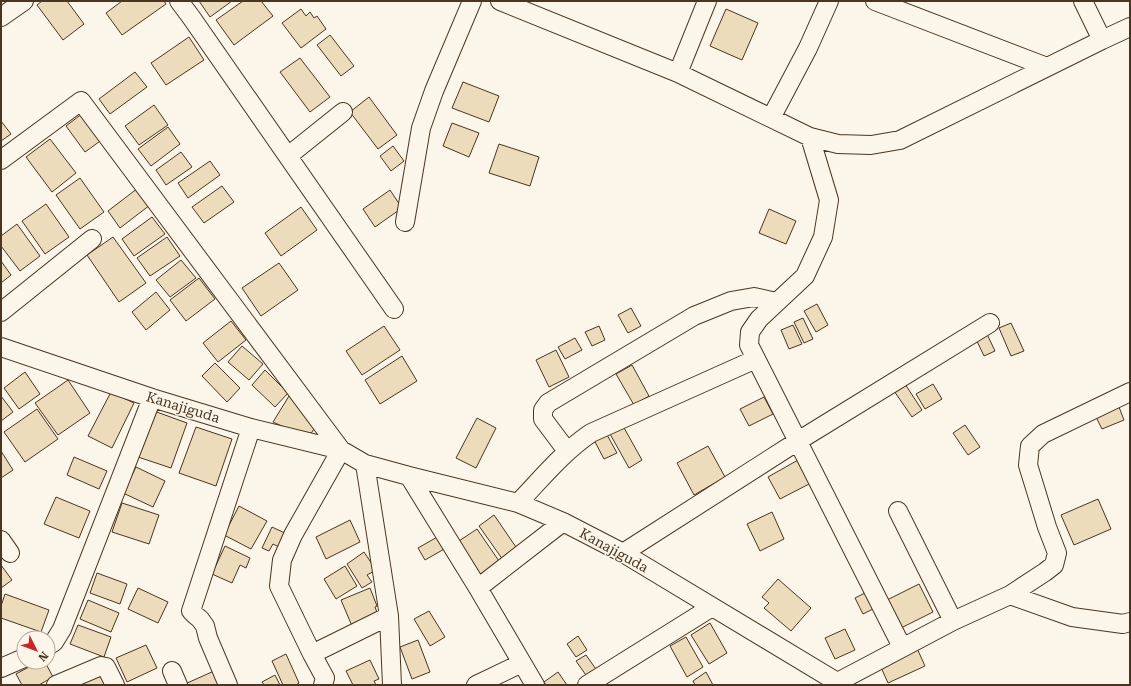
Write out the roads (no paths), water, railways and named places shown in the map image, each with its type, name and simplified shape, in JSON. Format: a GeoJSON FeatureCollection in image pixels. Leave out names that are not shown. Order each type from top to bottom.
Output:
{"type":"FeatureCollection","features":[{"type":"Feature","properties":{"kind":"street"},"geometry":{"type":"LineString","coordinates":[[1,17],[24,1]]}},
{"type":"Feature","properties":{"kind":"street"},"geometry":{"type":"LineString","coordinates":[[179,1],[394,309]]}},
{"type":"Feature","properties":{"kind":"street"},"geometry":{"type":"LineString","coordinates":[[405,222],[421,128],[434,91],[472,1]]}},
{"type":"Feature","properties":{"kind":"street"},"geometry":{"type":"LineString","coordinates":[[500,1],[535,8],[678,73],[810,137],[838,144],[871,145],[900,140],[1130,27]]}},
{"type":"Feature","properties":{"kind":"street"},"geometry":{"type":"LineString","coordinates":[[678,73],[707,1]]}},
{"type":"Feature","properties":{"kind":"street"},"geometry":{"type":"LineString","coordinates":[[771,118],[808,48],[830,1]]}},
{"type":"Feature","properties":{"kind":"street"},"geometry":{"type":"LineString","coordinates":[[875,1],[1047,67]]}},
{"type":"Feature","properties":{"kind":"street"},"geometry":{"type":"LineString","coordinates":[[1083,1],[1102,40]]}},
{"type":"Feature","properties":{"kind":"street"},"geometry":{"type":"LineString","coordinates":[[1,160],[81,101],[341,450],[293,535],[282,560],[279,586],[325,678],[323,685]]}},
{"type":"Feature","properties":{"kind":"street"},"geometry":{"type":"LineString","coordinates":[[288,156],[343,112]]}},
{"type":"Feature","properties":{"kind":"street"},"geometry":{"type":"LineString","coordinates":[[810,137],[829,200],[823,237],[805,276],[759,318],[750,332],[749,345],[902,647]]}},
{"type":"Feature","properties":{"kind":"street"},"geometry":{"type":"LineString","coordinates":[[1,312],[92,239]]}},
{"type":"Feature","properties":{"kind":"street"},"geometry":{"type":"LineString","coordinates":[[567,451],[543,419],[543,410],[548,403],[694,316],[731,301],[754,297],[776,302]]}},
{"type":"Feature","properties":{"kind":"street"},"geometry":{"type":"LineString","coordinates":[[623,553],[798,441],[990,323]]}},
{"type":"Feature","properties":{"kind":"street","name":"Kanajiguda"},"geometry":{"type":"LineString","coordinates":[[1,347],[152,398],[251,428],[341,450],[365,464],[518,503],[563,522],[623,553],[837,684]]}},
{"type":"Feature","properties":{"kind":"street"},"geometry":{"type":"LineString","coordinates":[[518,503],[576,443],[591,434],[756,359]]}},
{"type":"Feature","properties":{"kind":"street"},"geometry":{"type":"LineString","coordinates":[[837,684],[902,647],[1010,594],[1054,565],[1057,554],[1047,528],[1028,465],[1030,446],[1043,434],[1130,392]]}},
{"type":"Feature","properties":{"kind":"street"},"geometry":{"type":"LineString","coordinates":[[56,639],[62,629],[152,398]]}},
{"type":"Feature","properties":{"kind":"street"},"geometry":{"type":"LineString","coordinates":[[228,685],[208,638],[205,626],[191,611],[251,428]]}},
{"type":"Feature","properties":{"kind":"street"},"geometry":{"type":"LineString","coordinates":[[365,464],[389,616],[392,685]]}},
{"type":"Feature","properties":{"kind":"street"},"geometry":{"type":"LineString","coordinates":[[409,476],[478,588],[535,685]]}},
{"type":"Feature","properties":{"kind":"street"},"geometry":{"type":"LineString","coordinates":[[898,511],[953,621]]}},
{"type":"Feature","properties":{"kind":"street"},"geometry":{"type":"LineString","coordinates":[[478,588],[563,522]]}},
{"type":"Feature","properties":{"kind":"street"},"geometry":{"type":"LineString","coordinates":[[1010,594],[1072,617],[1123,624],[1130,622]]}},
{"type":"Feature","properties":{"kind":"street"},"geometry":{"type":"LineString","coordinates":[[587,685],[712,607]]}},
{"type":"Feature","properties":{"kind":"street"},"geometry":{"type":"LineString","coordinates":[[312,654],[389,616]]}},
{"type":"Feature","properties":{"kind":"street"},"geometry":{"type":"LineString","coordinates":[[1,668],[16,661]]}},
{"type":"Feature","properties":{"kind":"street"},"geometry":{"type":"LineString","coordinates":[[476,685],[522,663]]}},
{"type":"Feature","properties":{"kind":"street"},"geometry":{"type":"LineString","coordinates":[[56,685],[101,666],[106,667],[115,685]]}}]}
